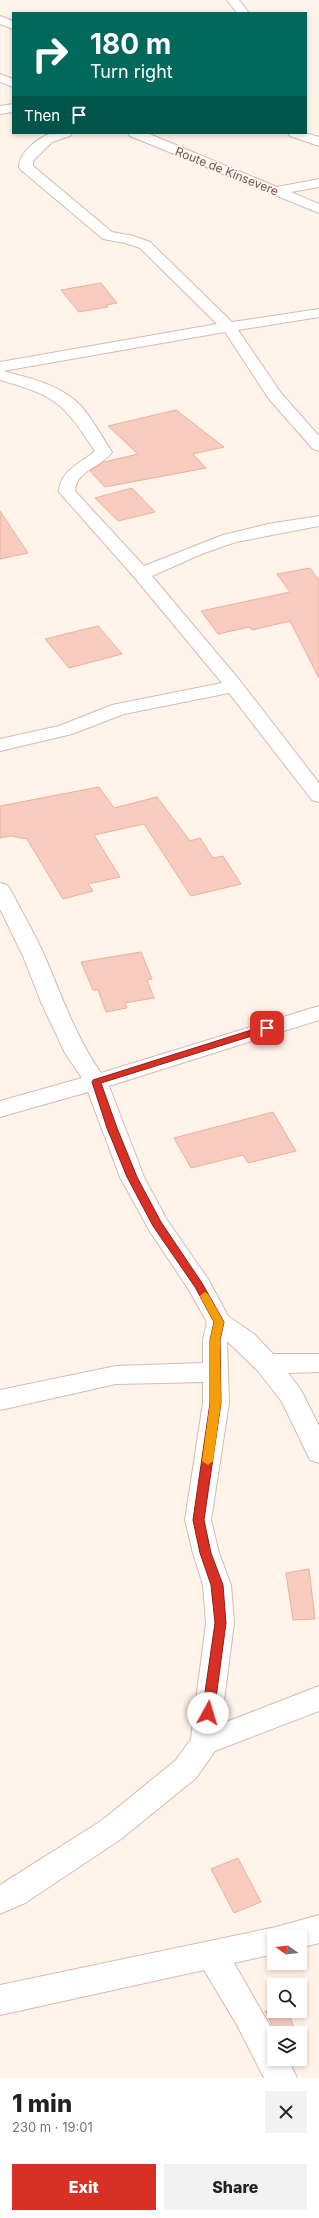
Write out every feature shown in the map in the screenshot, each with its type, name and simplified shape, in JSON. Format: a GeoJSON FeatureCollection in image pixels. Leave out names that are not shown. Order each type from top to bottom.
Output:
{"type":"FeatureCollection","features":[{"type":"Feature","properties":{"kind":"street"},"geometry":{"type":"LineString","coordinates":[[233,0],[242,12]]}},
{"type":"Feature","properties":{"kind":"street"},"geometry":{"type":"LineString","coordinates":[[0,20],[12,25]]}},
{"type":"Feature","properties":{"kind":"street"},"geometry":{"type":"LineString","coordinates":[[0,78],[12,83]]}},
{"type":"Feature","properties":{"kind":"street"},"geometry":{"type":"LineString","coordinates":[[0,110],[12,108]]}},
{"type":"Feature","properties":{"kind":"street"},"geometry":{"type":"LineString","coordinates":[[62,134],[47,139],[26,160],[26,167],[108,236],[128,239],[145,245],[229,327],[275,396],[319,446]]}},
{"type":"Feature","properties":{"kind":"street","name":"Route de Kinsevere"},"geometry":{"type":"LineString","coordinates":[[137,134],[319,209]]}},
{"type":"Feature","properties":{"kind":"street"},"geometry":{"type":"LineString","coordinates":[[298,134],[319,142]]}},
{"type":"Feature","properties":{"kind":"street"},"geometry":{"type":"LineString","coordinates":[[275,190],[319,183]]}},
{"type":"Feature","properties":{"kind":"street"},"geometry":{"type":"LineString","coordinates":[[0,367],[229,327],[319,313]]}},
{"type":"Feature","properties":{"kind":"street"},"geometry":{"type":"LineString","coordinates":[[0,375],[52,392],[64,399],[84,420],[104,452],[86,463],[69,480],[66,486],[67,492],[141,574],[234,686],[319,796]]}},
{"type":"Feature","properties":{"kind":"street"},"geometry":{"type":"LineString","coordinates":[[141,574],[191,552],[219,542],[278,528],[319,521]]}},
{"type":"Feature","properties":{"kind":"street"},"geometry":{"type":"LineString","coordinates":[[0,745],[65,730],[119,709],[234,686]]}},
{"type":"Feature","properties":{"kind":"street"},"geometry":{"type":"LineString","coordinates":[[0,889],[34,956],[52,1002],[76,1053],[96,1082],[112,1128],[132,1177],[157,1224],[199,1285],[219,1322],[245,1341],[267,1364],[292,1397],[319,1453]]}},
{"type":"Feature","properties":{"kind":"street"},"geometry":{"type":"LineString","coordinates":[[0,1109],[96,1082],[319,1013]]}},
{"type":"Feature","properties":{"kind":"street"},"geometry":{"type":"LineString","coordinates":[[0,1900],[14,1893],[111,1830],[186,1769],[205,1742],[220,1623],[217,1585],[206,1553],[198,1520],[216,1403],[214,1372],[215,1340],[219,1322]]}},
{"type":"Feature","properties":{"kind":"street"},"geometry":{"type":"LineString","coordinates":[[267,1364],[319,1362]]}},
{"type":"Feature","properties":{"kind":"street"},"geometry":{"type":"LineString","coordinates":[[0,1400],[116,1376],[214,1372]]}},
{"type":"Feature","properties":{"kind":"street"},"geometry":{"type":"LineString","coordinates":[[205,1742],[264,1721],[319,1698]]}},
{"type":"Feature","properties":{"kind":"street"},"geometry":{"type":"LineString","coordinates":[[307,1932],[319,1929]]}},
{"type":"Feature","properties":{"kind":"street"},"geometry":{"type":"LineString","coordinates":[[0,2000],[212,1955],[267,1942]]}},
{"type":"Feature","properties":{"kind":"street"},"geometry":{"type":"LineString","coordinates":[[212,1955],[248,2015],[281,2078]]}},
{"type":"Feature","properties":{"kind":"building"},"geometry":{"type":"Polygon","coordinates":[[[101,283],[117,303],[106,305],[108,307],[79,312],[61,290],[101,283]]]}},
{"type":"Feature","properties":{"kind":"building"},"geometry":{"type":"Polygon","coordinates":[[[176,410],[224,447],[193,454],[206,468],[105,487],[90,471],[104,462],[138,454],[108,426],[176,410]]]}},
{"type":"Feature","properties":{"kind":"building"},"geometry":{"type":"Polygon","coordinates":[[[132,488],[155,512],[118,521],[95,498],[132,488]]]}},
{"type":"Feature","properties":{"kind":"building"},"geometry":{"type":"Polygon","coordinates":[[[0,511],[28,553],[0,559],[0,511]]]}},
{"type":"Feature","properties":{"kind":"building"},"geometry":{"type":"Polygon","coordinates":[[[310,568],[319,580],[319,678],[290,621],[252,630],[249,627],[218,634],[201,611],[290,592],[277,574],[310,568]]]}},
{"type":"Feature","properties":{"kind":"building"},"geometry":{"type":"Polygon","coordinates":[[[98,626],[122,654],[69,668],[45,639],[98,626]]]}},
{"type":"Feature","properties":{"kind":"building"},"geometry":{"type":"Polygon","coordinates":[[[99,787],[114,808],[157,797],[190,841],[200,838],[213,858],[223,856],[241,884],[191,896],[144,824],[94,835],[120,877],[88,884],[93,891],[63,899],[27,839],[11,836],[0,838],[0,806],[99,787]]]}},
{"type":"Feature","properties":{"kind":"building"},"geometry":{"type":"Polygon","coordinates":[[[141,952],[152,979],[147,980],[154,998],[125,1003],[127,1008],[106,1012],[98,990],[93,990],[81,962],[141,952]]]}},
{"type":"Feature","properties":{"kind":"building"},"geometry":{"type":"Polygon","coordinates":[[[273,1112],[296,1151],[248,1163],[243,1155],[191,1168],[174,1138],[273,1112]]]}},
{"type":"Feature","properties":{"kind":"building"},"geometry":{"type":"Polygon","coordinates":[[[309,1569],[315,1619],[293,1620],[286,1573],[309,1569]]]}},
{"type":"Feature","properties":{"kind":"building"},"geometry":{"type":"Polygon","coordinates":[[[238,1858],[261,1902],[234,1913],[211,1869],[238,1858]]]}},
{"type":"Feature","properties":{"kind":"building"},"geometry":{"type":"Polygon","coordinates":[[[268,2018],[291,2018],[293,2026],[272,2026],[268,2018]]]}},
{"type":"Feature","properties":{"kind":"slow traffic"},"geometry":{"type":"LineString","coordinates":[[205,1296],[219,1322],[215,1340],[214,1372],[216,1403],[208,1461]]}},
{"type":"Feature","properties":{"kind":"route"},"geometry":{"type":"LineString","coordinates":[[208,1713],[220,1623],[217,1585],[206,1553],[198,1520],[216,1403],[214,1372],[215,1340],[219,1322],[199,1285],[157,1224],[132,1177],[112,1128],[96,1082],[267,1028]]}}]}
